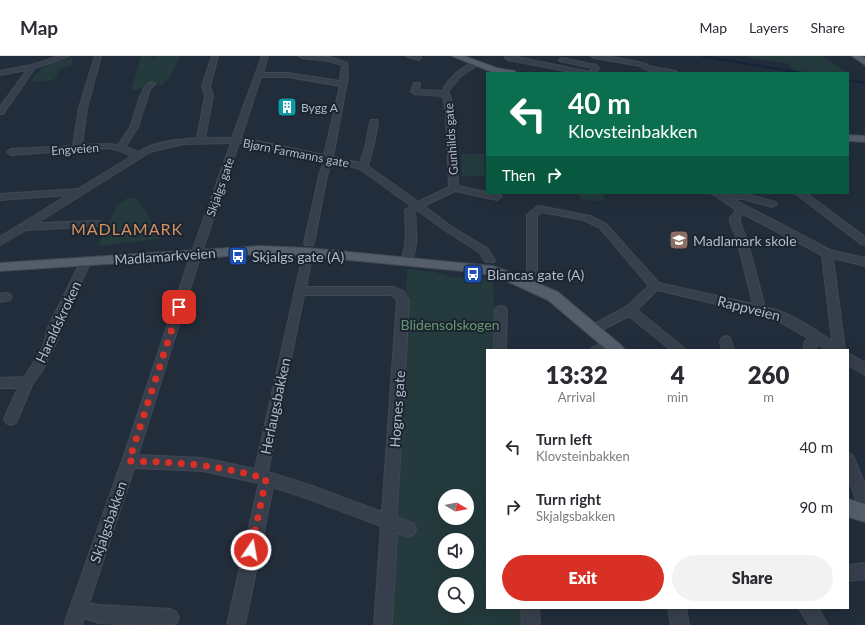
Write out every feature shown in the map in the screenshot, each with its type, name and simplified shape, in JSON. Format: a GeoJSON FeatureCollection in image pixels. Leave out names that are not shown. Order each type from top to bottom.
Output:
{"type":"FeatureCollection","features":[{"type":"Feature","properties":{"kind":"main road"},"geometry":{"type":"LineString","coordinates":[[456,56],[476,64],[508,72]]}},
{"type":"Feature","properties":{"kind":"main road"},"geometry":{"type":"LineString","coordinates":[[856,56],[865,62]]}},
{"type":"Feature","properties":{"kind":"main road"},"geometry":{"type":"LineString","coordinates":[[860,56],[865,56]]}},
{"type":"Feature","properties":{"kind":"main road"},"geometry":{"type":"LineString","coordinates":[[849,140],[865,139]]}},
{"type":"Feature","properties":{"kind":"main road"},"geometry":{"type":"LineString","coordinates":[[849,140],[865,142]]}},
{"type":"Feature","properties":{"kind":"main road","name":"Madlamarkveien"},"geometry":{"type":"LineString","coordinates":[[0,266],[86,262],[197,252],[309,248],[406,262],[492,271],[505,275],[553,296],[596,330],[606,349]]}},
{"type":"Feature","properties":{"kind":"street"},"geometry":{"type":"LineString","coordinates":[[0,73],[33,67],[66,56]]}},
{"type":"Feature","properties":{"kind":"street"},"geometry":{"type":"LineString","coordinates":[[77,148],[86,93],[98,56]]}},
{"type":"Feature","properties":{"kind":"street"},"geometry":{"type":"LineString","coordinates":[[201,140],[209,96],[206,86],[215,56]]}},
{"type":"Feature","properties":{"kind":"street","name":"Skjalgs gate"},"geometry":{"type":"LineString","coordinates":[[197,252],[265,56]]}},
{"type":"Feature","properties":{"kind":"street","name":"Herlaugsbakken"},"geometry":{"type":"LineString","coordinates":[[236,625],[300,291],[323,176],[330,158],[345,76],[345,64],[327,58],[302,56]]}},
{"type":"Feature","properties":{"kind":"street"},"geometry":{"type":"LineString","coordinates":[[409,56],[418,58],[418,56]]}},
{"type":"Feature","properties":{"kind":"street"},"geometry":{"type":"LineString","coordinates":[[508,56],[508,58],[581,72]]}},
{"type":"Feature","properties":{"kind":"street"},"geometry":{"type":"LineString","coordinates":[[594,56],[642,65],[645,68],[670,72]]}},
{"type":"Feature","properties":{"kind":"street"},"geometry":{"type":"LineString","coordinates":[[548,66],[553,58],[594,66],[596,68],[593,72]]}},
{"type":"Feature","properties":{"kind":"street"},"geometry":{"type":"LineString","coordinates":[[445,90],[466,68],[476,64]]}},
{"type":"Feature","properties":{"kind":"street"},"geometry":{"type":"LineString","coordinates":[[0,112],[33,67]]}},
{"type":"Feature","properties":{"kind":"street"},"geometry":{"type":"LineString","coordinates":[[258,75],[288,75],[343,84]]}},
{"type":"Feature","properties":{"kind":"street"},"geometry":{"type":"LineString","coordinates":[[120,148],[134,127],[147,89],[151,84]]}},
{"type":"Feature","properties":{"kind":"street","name":"Gunhilds gate"},"geometry":{"type":"LineString","coordinates":[[417,85],[415,90],[417,92],[445,90],[447,95],[450,115],[454,188]]}},
{"type":"Feature","properties":{"kind":"street"},"geometry":{"type":"LineString","coordinates":[[363,167],[370,144],[374,122]]}},
{"type":"Feature","properties":{"kind":"street","name":"Bjørn Farmanns gate"},"geometry":{"type":"LineString","coordinates":[[0,242],[137,156],[158,146],[201,140],[248,141],[330,158],[363,167],[449,229],[483,250],[490,260]]}},
{"type":"Feature","properties":{"kind":"street","name":"Engveien"},"geometry":{"type":"LineString","coordinates":[[11,152],[107,146],[120,148],[137,156]]}},
{"type":"Feature","properties":{"kind":"street","name":"Gunhilds gate"},"geometry":{"type":"LineString","coordinates":[[417,206],[454,188],[496,197]]}},
{"type":"Feature","properties":{"kind":"street","name":"Bjørn Farmanns gate"},"geometry":{"type":"LineString","coordinates":[[0,197],[80,192]]}},
{"type":"Feature","properties":{"kind":"street"},"geometry":{"type":"LineString","coordinates":[[801,194],[865,242]]}},
{"type":"Feature","properties":{"kind":"street"},"geometry":{"type":"LineString","coordinates":[[719,195],[742,196],[772,204]]}},
{"type":"Feature","properties":{"kind":"street"},"geometry":{"type":"LineString","coordinates":[[719,195],[742,209],[827,253],[865,262]]}},
{"type":"Feature","properties":{"kind":"street"},"geometry":{"type":"LineString","coordinates":[[406,262],[411,233],[410,210],[417,206]]}},
{"type":"Feature","properties":{"kind":"street"},"geometry":{"type":"LineString","coordinates":[[742,209],[735,218],[735,222],[742,240],[760,310]]}},
{"type":"Feature","properties":{"kind":"street"},"geometry":{"type":"LineString","coordinates":[[532,272],[532,215],[539,210],[587,218],[603,226],[655,286],[630,310],[600,326],[596,330]]}},
{"type":"Feature","properties":{"kind":"street","name":"Bjørn Farmanns gate"},"geometry":{"type":"LineString","coordinates":[[24,227],[99,224]]}},
{"type":"Feature","properties":{"kind":"street","name":"Skjalgsbakken"},"geometry":{"type":"LineString","coordinates":[[73,625],[129,461],[197,252]]}},
{"type":"Feature","properties":{"kind":"street"},"geometry":{"type":"LineString","coordinates":[[827,253],[839,349]]}},
{"type":"Feature","properties":{"kind":"street","name":"Haraldskroken"},"geometry":{"type":"LineString","coordinates":[[11,419],[27,382],[41,361],[53,337],[52,332],[86,262]]}},
{"type":"Feature","properties":{"kind":"street","name":"Rappveien"},"geometry":{"type":"LineString","coordinates":[[655,286],[760,310],[786,318],[803,327],[816,338],[834,349]]}},
{"type":"Feature","properties":{"kind":"street","name":"Hognes gate"},"geometry":{"type":"LineString","coordinates":[[300,291],[393,291],[399,294],[403,300],[383,625]]}},
{"type":"Feature","properties":{"kind":"street"},"geometry":{"type":"LineString","coordinates":[[500,349],[501,310]]}},
{"type":"Feature","properties":{"kind":"street"},"geometry":{"type":"LineString","coordinates":[[630,310],[678,349]]}},
{"type":"Feature","properties":{"kind":"street"},"geometry":{"type":"LineString","coordinates":[[810,349],[810,343],[816,338]]}},
{"type":"Feature","properties":{"kind":"street"},"geometry":{"type":"LineString","coordinates":[[849,359],[865,370]]}},
{"type":"Feature","properties":{"kind":"street"},"geometry":{"type":"LineString","coordinates":[[0,383],[27,382]]}},
{"type":"Feature","properties":{"kind":"street"},"geometry":{"type":"LineString","coordinates":[[129,461],[176,462],[213,466],[263,478],[362,510],[408,529]]}},
{"type":"Feature","properties":{"kind":"street"},"geometry":{"type":"LineString","coordinates":[[849,465],[858,506]]}},
{"type":"Feature","properties":{"kind":"street"},"geometry":{"type":"LineString","coordinates":[[849,573],[865,572]]}},
{"type":"Feature","properties":{"kind":"street"},"geometry":{"type":"LineString","coordinates":[[78,608],[99,614],[170,618]]}},
{"type":"Feature","properties":{"kind":"street"},"geometry":{"type":"LineString","coordinates":[[530,609],[531,625]]}},
{"type":"Feature","properties":{"kind":"street"},"geometry":{"type":"LineString","coordinates":[[677,609],[680,625]]}},
{"type":"Feature","properties":{"kind":"street"},"geometry":{"type":"LineString","coordinates":[[809,609],[819,625]]}},
{"type":"Feature","properties":{"kind":"green space"},"geometry":{"type":"Polygon","coordinates":[[[141,56],[154,56],[151,60],[157,56],[180,56],[169,80],[165,81],[164,85],[154,85],[153,83],[149,83],[146,88],[131,90],[141,56]]]}},
{"type":"Feature","properties":{"kind":"green space"},"geometry":{"type":"Polygon","coordinates":[[[742,56],[821,56],[847,72],[794,72],[789,64],[742,56]]]}},
{"type":"Feature","properties":{"kind":"green space"},"geometry":{"type":"Polygon","coordinates":[[[72,58],[73,65],[60,69],[54,80],[30,82],[43,67],[48,64],[72,58]]]}},
{"type":"Feature","properties":{"kind":"green space"},"geometry":{"type":"Polygon","coordinates":[[[461,154],[484,154],[485,176],[462,176],[461,154]]]}},
{"type":"Feature","properties":{"kind":"green space"},"geometry":{"type":"Polygon","coordinates":[[[579,194],[603,194],[605,198],[604,201],[583,201],[579,194]]]}},
{"type":"Feature","properties":{"kind":"green space"},"geometry":{"type":"Polygon","coordinates":[[[127,198],[137,198],[157,230],[160,239],[98,246],[117,205],[125,201],[127,198]]]}},
{"type":"Feature","properties":{"kind":"green space","name":"Blidensolskogen"},"geometry":{"type":"Polygon","coordinates":[[[407,269],[435,272],[452,277],[493,279],[496,349],[486,349],[486,609],[523,609],[525,625],[393,625],[399,513],[407,269]]]}},
{"type":"Feature","properties":{"kind":"waterway"},"geometry":{"type":"LineString","coordinates":[[701,56],[797,72]]}},
{"type":"Feature","properties":{"kind":"waterway"},"geometry":{"type":"LineString","coordinates":[[849,80],[865,83]]}},
{"type":"Feature","properties":{"kind":"place","name":"Bygg A"},"geometry":{"type":"Point","coordinates":[287,107]}},
{"type":"Feature","properties":{"kind":"place","name":"Madlamark skole"},"geometry":{"type":"Point","coordinates":[679,240]}},
{"type":"Feature","properties":{"kind":"place","name":"Skjalgs gate (A)"},"geometry":{"type":"Point","coordinates":[238,256]}},
{"type":"Feature","properties":{"kind":"place","name":"Blancas gate (A)"},"geometry":{"type":"Point","coordinates":[473,274]}},
{"type":"Feature","properties":{"kind":"district","name":"MADLAMARK"},"geometry":{"type":"Point","coordinates":[127,228]}},
{"type":"Feature","properties":{"kind":"route"},"geometry":{"type":"LineString","coordinates":[[179,307],[129,461],[176,462],[213,466],[266,479],[251,550]]}}]}
